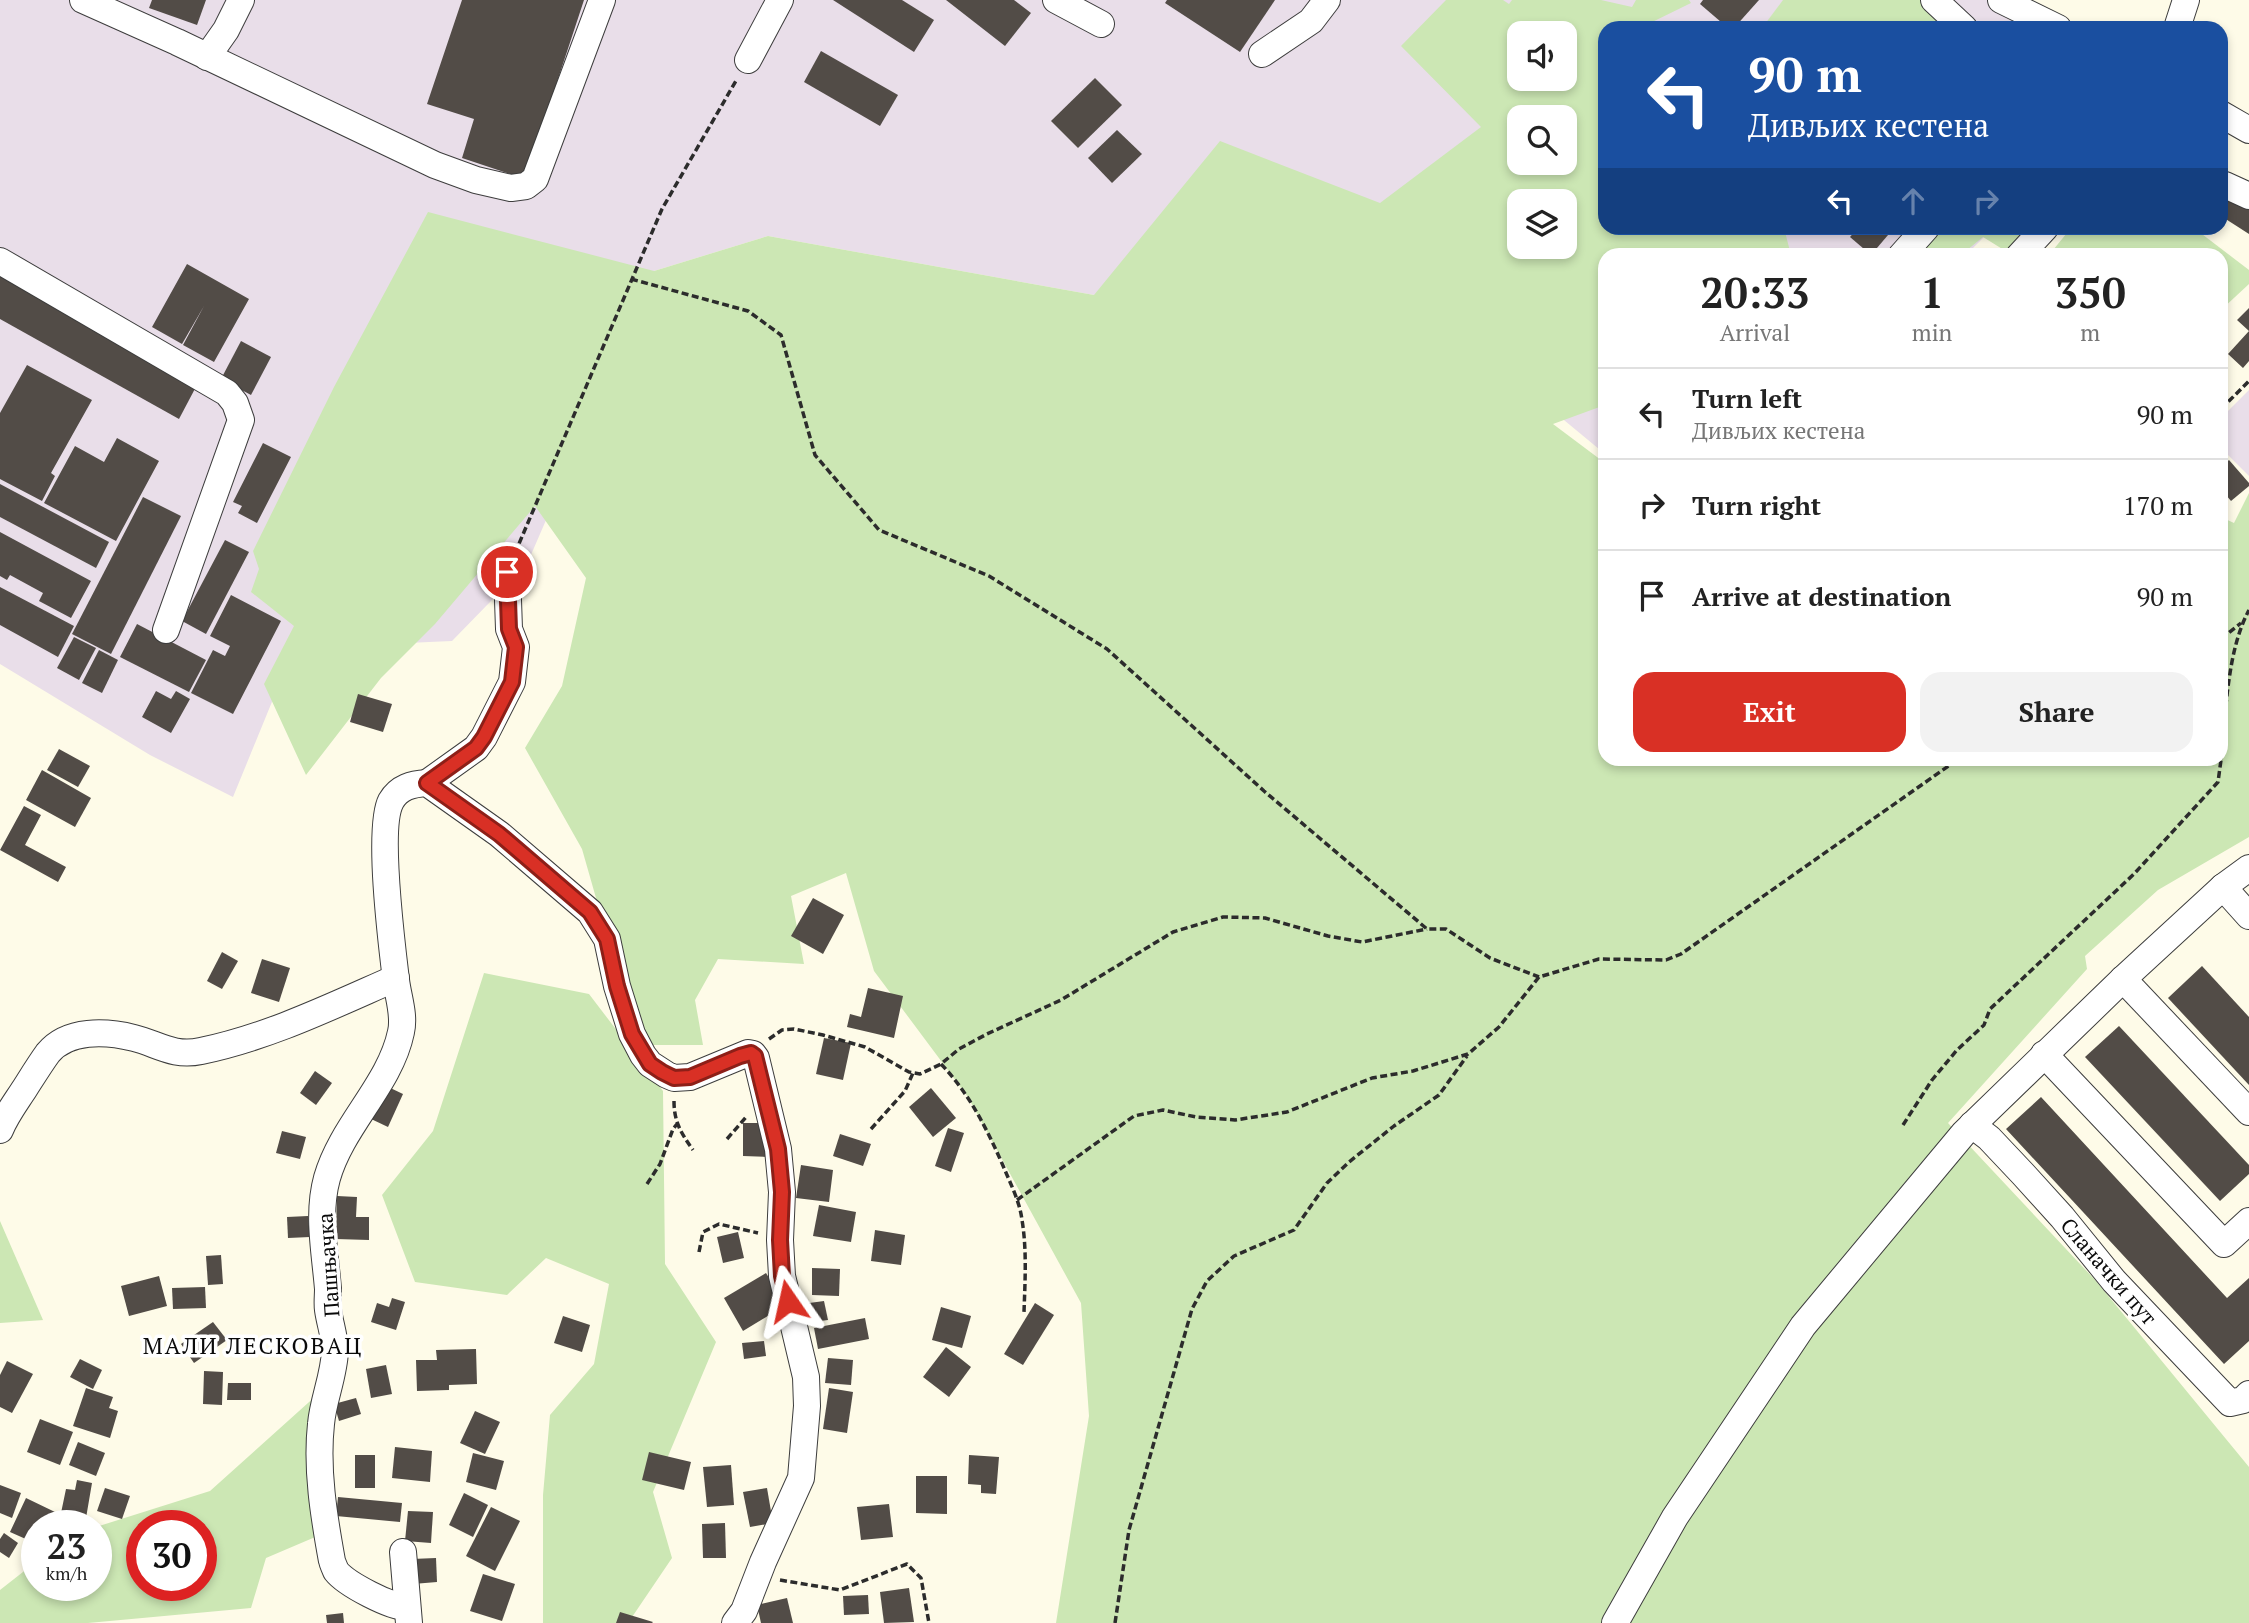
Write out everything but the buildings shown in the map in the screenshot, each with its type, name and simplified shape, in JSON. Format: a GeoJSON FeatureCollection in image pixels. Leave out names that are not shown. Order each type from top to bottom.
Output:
{"type":"FeatureCollection","features":[{"type":"Feature","properties":{"kind":"street"},"geometry":{"type":"LineString","coordinates":[[83,0],[416,157],[476,180],[511,188],[526,186],[535,179],[602,0]]}},
{"type":"Feature","properties":{"kind":"street"},"geometry":{"type":"LineString","coordinates":[[207,57],[226,30],[241,0]]}},
{"type":"Feature","properties":{"kind":"street"},"geometry":{"type":"LineString","coordinates":[[748,60],[780,0]]}},
{"type":"Feature","properties":{"kind":"street"},"geometry":{"type":"LineString","coordinates":[[1056,0],[1101,24]]}},
{"type":"Feature","properties":{"kind":"street"},"geometry":{"type":"LineString","coordinates":[[1262,54],[1311,21],[1327,0]]}},
{"type":"Feature","properties":{"kind":"street"},"geometry":{"type":"LineString","coordinates":[[1934,0],[1956,21]]}},
{"type":"Feature","properties":{"kind":"street"},"geometry":{"type":"LineString","coordinates":[[2001,0],[2044,21]]}},
{"type":"Feature","properties":{"kind":"street"},"geometry":{"type":"LineString","coordinates":[[2179,21],[2186,0]]}},
{"type":"Feature","properties":{"kind":"street"},"geometry":{"type":"LineString","coordinates":[[2228,118],[2249,131]]}},
{"type":"Feature","properties":{"kind":"street"},"geometry":{"type":"LineString","coordinates":[[2026,248],[2038,235]]}},
{"type":"Feature","properties":{"kind":"street"},"geometry":{"type":"LineString","coordinates":[[0,261],[227,393],[235,403],[240,420],[166,630]]}},
{"type":"Feature","properties":{"kind":"street"},"geometry":{"type":"LineString","coordinates":[[0,1130],[50,1051],[63,1041],[83,1034],[108,1034],[135,1039],[179,1053],[198,1052],[268,1033],[396,978],[385,847],[389,804],[395,795],[410,784],[427,783],[476,748],[512,682],[516,647],[509,629],[507,572]]}},
{"type":"Feature","properties":{"kind":"street"},"geometry":{"type":"LineString","coordinates":[[427,783],[499,834],[590,912],[607,939],[617,986],[632,1034],[650,1064],[674,1078],[690,1077],[740,1056],[753,1054],[757,1062],[778,1149],[782,1192],[782,1276],[806,1377],[805,1446],[798,1486],[744,1611],[735,1623]]}},
{"type":"Feature","properties":{"kind":"street"},"geometry":{"type":"LineString","coordinates":[[1615,1623],[1675,1517],[1803,1326],[1968,1129],[2123,979],[2223,887],[2249,868]]}},
{"type":"Feature","properties":{"kind":"street"},"geometry":{"type":"LineString","coordinates":[[2223,887],[2249,916]]}},
{"type":"Feature","properties":{"kind":"street","name":"Пашњачка"},"geometry":{"type":"LineString","coordinates":[[396,978],[402,1022],[397,1048],[387,1070],[345,1138],[327,1178],[323,1202],[328,1308],[335,1351],[321,1424],[320,1465],[327,1532],[336,1571],[347,1581],[408,1615]]}},
{"type":"Feature","properties":{"kind":"street"},"geometry":{"type":"LineString","coordinates":[[2123,979],[2249,1112]]}},
{"type":"Feature","properties":{"kind":"street"},"geometry":{"type":"LineString","coordinates":[[2044,1054],[2224,1244],[2249,1221]]}},
{"type":"Feature","properties":{"kind":"street","name":"Сланачки пут"},"geometry":{"type":"LineString","coordinates":[[1968,1129],[1989,1138],[2063,1217],[2114,1281],[2230,1403],[2243,1400],[2249,1394]]}},
{"type":"Feature","properties":{"kind":"street","name":"Пашњачка"},"geometry":{"type":"LineString","coordinates":[[403,1552],[408,1615]]}},
{"type":"Feature","properties":{"kind":"path"},"geometry":{"type":"LineString","coordinates":[[507,572],[662,209],[748,60]]}},
{"type":"Feature","properties":{"kind":"path"},"geometry":{"type":"LineString","coordinates":[[631,279],[748,311],[781,335],[815,455],[879,530],[989,576],[1107,649],[1264,791],[1427,929]]}},
{"type":"Feature","properties":{"kind":"path"},"geometry":{"type":"LineString","coordinates":[[2228,402],[2249,381]]}},
{"type":"Feature","properties":{"kind":"path"},"geometry":{"type":"LineString","coordinates":[[2228,699],[2232,665],[2242,622],[2249,610]]}},
{"type":"Feature","properties":{"kind":"path"},"geometry":{"type":"LineString","coordinates":[[2228,633],[2242,622]]}},
{"type":"Feature","properties":{"kind":"path"},"geometry":{"type":"LineString","coordinates":[[1115,1623],[1129,1530],[1192,1309],[1207,1281],[1234,1256],[1294,1230],[1327,1183],[1349,1162],[1439,1095],[1468,1054],[1499,1027],[1539,977],[1599,959],[1666,960],[1681,954],[1948,766]]}},
{"type":"Feature","properties":{"kind":"path"},"geometry":{"type":"LineString","coordinates":[[1903,1125],[1932,1080],[1957,1049],[1984,1025],[1990,1009],[2134,874],[2218,782],[2220,766]]}},
{"type":"Feature","properties":{"kind":"path"},"geometry":{"type":"LineString","coordinates":[[753,1054],[782,1030],[794,1030],[865,1047],[913,1073],[920,1074],[941,1064],[960,1049],[987,1034],[1061,1000],[1173,932],[1223,917],[1265,918],[1328,936],[1362,942],[1427,929],[1446,929],[1490,958],[1539,977]]}},
{"type":"Feature","properties":{"kind":"path"},"geometry":{"type":"LineString","coordinates":[[1017,1200],[1134,1116],[1163,1110],[1196,1117],[1235,1120],[1287,1112],[1372,1078],[1413,1071],[1468,1054]]}},
{"type":"Feature","properties":{"kind":"path"},"geometry":{"type":"LineString","coordinates":[[941,1064],[958,1081],[982,1122],[1017,1200],[1022,1221],[1024,1312]]}},
{"type":"Feature","properties":{"kind":"path"},"geometry":{"type":"LineString","coordinates":[[871,1129],[905,1091],[913,1073]]}},
{"type":"Feature","properties":{"kind":"path"},"geometry":{"type":"LineString","coordinates":[[674,1078],[674,1113],[677,1124],[693,1150]]}},
{"type":"Feature","properties":{"kind":"path"},"geometry":{"type":"LineString","coordinates":[[727,1139],[747,1116],[768,1106]]}},
{"type":"Feature","properties":{"kind":"path"},"geometry":{"type":"LineString","coordinates":[[648,1184],[660,1164],[677,1124]]}},
{"type":"Feature","properties":{"kind":"path"},"geometry":{"type":"LineString","coordinates":[[699,1252],[703,1232],[719,1224],[743,1228],[780,1240]]}},
{"type":"Feature","properties":{"kind":"path"},"geometry":{"type":"LineString","coordinates":[[758,1576],[839,1590],[907,1564],[921,1578],[929,1623]]}},
{"type":"Feature","properties":{"kind":"shaded area"},"geometry":{"type":"Polygon","coordinates":[[[0,0],[2001,0],[2044,21],[1598,21],[1598,235],[1986,235],[1973,248],[1598,248],[1598,448],[1472,344],[1094,295],[768,236],[654,271],[527,564],[452,641],[294,648],[233,797],[150,755],[0,664],[0,0]]]}},
{"type":"Feature","properties":{"kind":"shaded area"},"geometry":{"type":"Polygon","coordinates":[[[2249,390],[2249,476],[2228,455],[2228,411],[2249,390]]]}},
{"type":"Feature","properties":{"kind":"green space"},"geometry":{"type":"Polygon","coordinates":[[[1446,0],[1503,0],[1509,4],[1512,0],[1601,0],[1632,7],[1636,0],[1689,0],[1691,3],[1654,21],[1598,21],[1598,235],[1786,235],[1789,248],[1598,248],[1598,408],[1553,424],[1598,458],[1598,766],[2228,766],[2228,520],[2234,523],[2249,493],[2249,837],[2158,890],[2085,956],[2087,969],[1948,1123],[2096,1281],[2249,1467],[2249,1623],[1056,1623],[1089,1416],[1081,1303],[968,1097],[874,971],[846,873],[791,896],[804,964],[718,959],[695,1000],[703,1045],[638,1045],[582,849],[525,748],[562,686],[586,578],[535,506],[435,624],[381,678],[306,775],[264,684],[294,626],[251,592],[259,569],[253,551],[334,387],[428,212],[654,271],[768,236],[1094,295],[1220,141],[1380,203],[1481,127],[1401,46],[1446,0]]]}},
{"type":"Feature","properties":{"kind":"green space"},"geometry":{"type":"Polygon","coordinates":[[[1783,0],[1934,0],[1944,21],[1767,21],[1783,0]]]}},
{"type":"Feature","properties":{"kind":"green space"},"geometry":{"type":"Polygon","coordinates":[[[1920,235],[2036,235],[2021,248],[2001,248],[1983,237],[1970,248],[1908,248],[1920,235]]]}},
{"type":"Feature","properties":{"kind":"green space"},"geometry":{"type":"Polygon","coordinates":[[[2065,235],[2203,235],[2220,248],[2055,248],[2065,235]]]}},
{"type":"Feature","properties":{"kind":"green space"},"geometry":{"type":"Polygon","coordinates":[[[2228,254],[2249,270],[2249,284],[2228,304],[2228,254]]]}},
{"type":"Feature","properties":{"kind":"green space"},"geometry":{"type":"Polygon","coordinates":[[[484,973],[589,994],[663,1091],[665,1264],[716,1342],[653,1492],[672,1558],[628,1623],[543,1623],[543,1495],[550,1415],[594,1364],[609,1284],[546,1258],[507,1295],[415,1282],[382,1195],[433,1131],[484,973]]]}},
{"type":"Feature","properties":{"kind":"green space"},"geometry":{"type":"Polygon","coordinates":[[[0,1221],[43,1320],[44,1320],[0,1323],[0,1221]]]}},
{"type":"Feature","properties":{"kind":"green space"},"geometry":{"type":"Polygon","coordinates":[[[328,1385],[327,1532],[266,1558],[251,1608],[88,1623],[0,1623],[0,1590],[21,1574],[21,1601],[112,1601],[112,1522],[126,1518],[126,1601],[217,1601],[217,1510],[150,1510],[210,1491],[328,1385]]]}},
{"type":"Feature","properties":{"kind":"district","name":"МАЛИ ЛЕСКОВАЦ"},"geometry":{"type":"Point","coordinates":[253,1345]}},
{"type":"Feature","properties":{"kind":"route"},"geometry":{"type":"LineString","coordinates":[[507,572],[509,629],[516,647],[512,682],[476,748],[427,783],[499,834],[590,912],[607,939],[617,986],[632,1034],[650,1064],[674,1078],[690,1077],[740,1056],[751,1053],[755,1056],[778,1149],[782,1192],[782,1276],[788,1301]]}}]}
